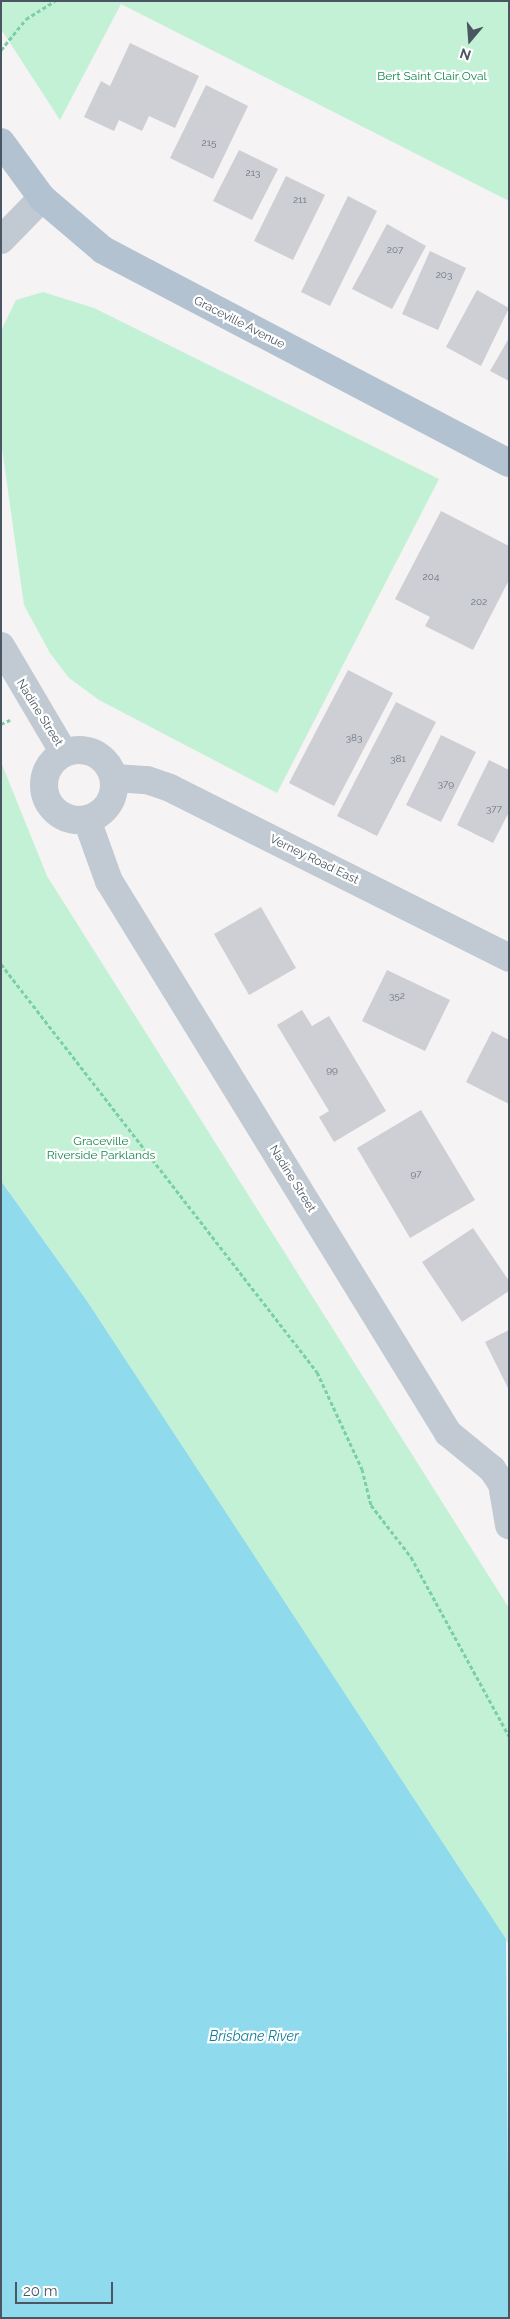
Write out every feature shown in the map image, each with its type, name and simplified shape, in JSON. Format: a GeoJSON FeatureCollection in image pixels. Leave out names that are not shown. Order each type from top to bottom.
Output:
{"type":"FeatureCollection","features":[{"type":"Feature","properties":{"kind":"main road","name":"Graceville Avenue"},"geometry":{"type":"LineString","coordinates":[[1,142],[42,198],[80,234],[130,266],[509,463]]}},
{"type":"Feature","properties":{"kind":"street"},"geometry":{"type":"LineString","coordinates":[[1,240],[42,198]]}},
{"type":"Feature","properties":{"kind":"street","name":"Nadine Street"},"geometry":{"type":"LineString","coordinates":[[1,646],[64,753]]}},
{"type":"Feature","properties":{"kind":"street"},"geometry":{"type":"LineString","coordinates":[[74,750],[95,753],[115,778],[109,805],[87,820],[64,817],[48,802],[44,780],[54,760],[64,753],[74,750]]}},
{"type":"Feature","properties":{"kind":"street","name":"Verney Road East"},"geometry":{"type":"LineString","coordinates":[[115,778],[147,780],[170,788],[509,958]]}},
{"type":"Feature","properties":{"kind":"street","name":"Nadine Street"},"geometry":{"type":"LineString","coordinates":[[87,820],[109,881],[448,1433],[503,1473],[509,1525]]}},
{"type":"Feature","properties":{"kind":"path"},"geometry":{"type":"LineString","coordinates":[[1,50],[26,19],[55,1]]}},
{"type":"Feature","properties":{"kind":"path"},"geometry":{"type":"LineString","coordinates":[[1,964],[317,1372],[362,1469],[371,1505],[411,1557],[509,1736]]}},
{"type":"Feature","properties":{"kind":"green space","name":"Bert Saint Clair Oval"},"geometry":{"type":"Polygon","coordinates":[[[1,1],[509,1],[509,201],[121,4],[60,120],[1,29],[1,1]]]}},
{"type":"Feature","properties":{"kind":"green space"},"geometry":{"type":"Polygon","coordinates":[[[43,292],[94,308],[439,479],[277,793],[99,700],[69,678],[50,653],[24,605],[1,441],[1,331],[16,300],[43,292]]]}},
{"type":"Feature","properties":{"kind":"green space","name":"Graceville Riverside Parklands"},"geometry":{"type":"Polygon","coordinates":[[[1,762],[47,876],[509,1608],[509,1945],[87,1301],[1,1181],[1,762]]]}},
{"type":"Feature","properties":{"kind":"water","name":"Brisbane River"},"geometry":{"type":"Polygon","coordinates":[[[1,1181],[87,1301],[506,1939],[509,2318],[1,2318],[1,1181]]]}},
{"type":"Feature","properties":{"kind":"building"},"geometry":{"type":"Polygon","coordinates":[[[130,43],[199,76],[175,128],[149,116],[142,131],[119,120],[114,131],[84,117],[101,81],[110,86],[130,43]]]}},
{"type":"Feature","properties":{"kind":"building"},"geometry":{"type":"Polygon","coordinates":[[[206,85],[248,106],[213,179],[170,158],[206,85]]]}},
{"type":"Feature","properties":{"kind":"building"},"geometry":{"type":"Polygon","coordinates":[[[239,150],[278,169],[252,220],[213,201],[239,150]]]}},
{"type":"Feature","properties":{"kind":"building"},"geometry":{"type":"Polygon","coordinates":[[[286,176],[325,195],[293,260],[254,241],[286,176]]]}},
{"type":"Feature","properties":{"kind":"building"},"geometry":{"type":"Polygon","coordinates":[[[348,196],[377,211],[330,306],[301,292],[348,196]]]}},
{"type":"Feature","properties":{"kind":"building"},"geometry":{"type":"Polygon","coordinates":[[[387,224],[426,246],[392,309],[352,289],[387,224]]]}},
{"type":"Feature","properties":{"kind":"building"},"geometry":{"type":"Polygon","coordinates":[[[430,251],[466,268],[438,330],[402,314],[430,251]]]}},
{"type":"Feature","properties":{"kind":"building"},"geometry":{"type":"Polygon","coordinates":[[[477,290],[509,308],[481,366],[446,347],[477,290]]]}},
{"type":"Feature","properties":{"kind":"building"},"geometry":{"type":"Polygon","coordinates":[[[509,338],[509,381],[490,371],[509,338]]]}},
{"type":"Feature","properties":{"kind":"building"},"geometry":{"type":"Polygon","coordinates":[[[441,511],[509,546],[509,580],[473,650],[425,626],[430,617],[395,599],[441,511]]]}},
{"type":"Feature","properties":{"kind":"building"},"geometry":{"type":"Polygon","coordinates":[[[348,670],[393,693],[334,806],[289,783],[348,670]]]}},
{"type":"Feature","properties":{"kind":"building"},"geometry":{"type":"Polygon","coordinates":[[[396,702],[436,722],[377,836],[337,816],[396,702]]]}},
{"type":"Feature","properties":{"kind":"building"},"geometry":{"type":"Polygon","coordinates":[[[441,735],[476,752],[441,822],[406,805],[441,735]]]}},
{"type":"Feature","properties":{"kind":"building"},"geometry":{"type":"Polygon","coordinates":[[[489,760],[509,770],[509,812],[493,843],[457,825],[489,760]]]}},
{"type":"Feature","properties":{"kind":"building"},"geometry":{"type":"Polygon","coordinates":[[[261,907],[296,968],[249,995],[214,934],[261,907]]]}},
{"type":"Feature","properties":{"kind":"building"},"geometry":{"type":"Polygon","coordinates":[[[387,970],[450,1000],[425,1051],[362,1021],[387,970]]]}},
{"type":"Feature","properties":{"kind":"building"},"geometry":{"type":"Polygon","coordinates":[[[302,1010],[312,1026],[329,1016],[386,1111],[334,1142],[319,1117],[329,1111],[277,1025],[302,1010]]]}},
{"type":"Feature","properties":{"kind":"building"},"geometry":{"type":"Polygon","coordinates":[[[492,1031],[509,1040],[509,1104],[466,1082],[492,1031]]]}},
{"type":"Feature","properties":{"kind":"building"},"geometry":{"type":"Polygon","coordinates":[[[421,1110],[475,1200],[410,1238],[357,1148],[421,1110]]]}},
{"type":"Feature","properties":{"kind":"building"},"geometry":{"type":"Polygon","coordinates":[[[473,1228],[509,1281],[509,1291],[462,1322],[422,1262],[473,1228]]]}},
{"type":"Feature","properties":{"kind":"building"},"geometry":{"type":"Polygon","coordinates":[[[509,1330],[509,1390],[485,1342],[509,1330]]]}}]}
